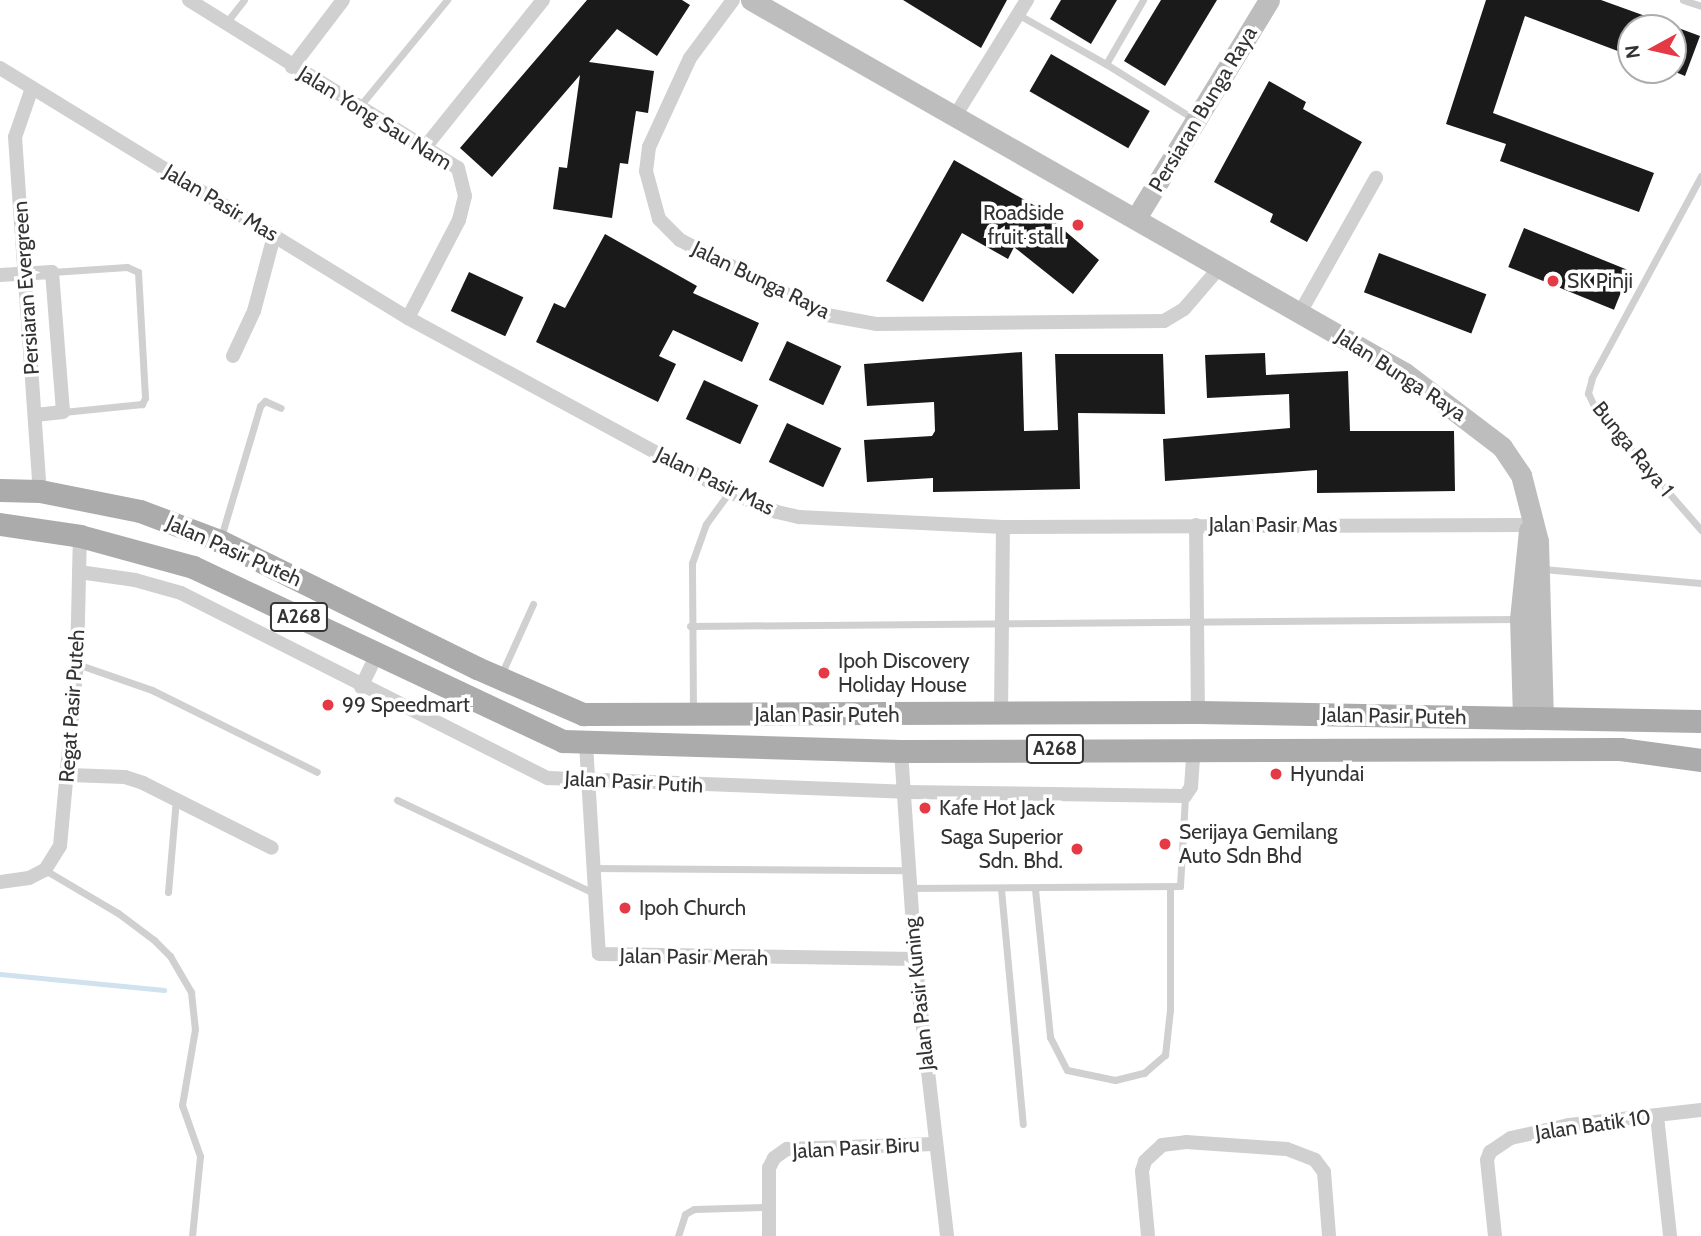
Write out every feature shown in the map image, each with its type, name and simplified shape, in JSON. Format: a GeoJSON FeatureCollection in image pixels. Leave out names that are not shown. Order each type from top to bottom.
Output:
{"type":"FeatureCollection","features":[{"type":"Feature","properties":{"kind":"main road","name":"Jalan Bunga Raya"},"geometry":{"type":"LineString","coordinates":[[751,0],[1301,311],[1405,373],[1502,447],[1521,475],[1540,569],[1534,721]]}},
{"type":"Feature","properties":{"kind":"main road","name":"Persiaran Bunga Raya"},"geometry":{"type":"LineString","coordinates":[[1136,218],[1198,122],[1269,0]]}},
{"type":"Feature","properties":{"kind":"main road","name":"Jalan Pasir Puteh"},"geometry":{"type":"LineString","coordinates":[[0,490],[40,491],[140,511],[220,541],[500,679],[583,714],[693,716],[1198,712],[1534,721],[1701,721]]}},
{"type":"Feature","properties":{"kind":"main road","name":"Jalan Pasir Puteh"},"geometry":{"type":"LineString","coordinates":[[0,524],[80,536],[193,567],[548,736],[586,744],[901,751],[1194,748],[1620,749],[1701,760]]}},
{"type":"Feature","properties":{"kind":"main road","name":"Jalan Bunga Raya"},"geometry":{"type":"LineString","coordinates":[[1532,525],[1525,537],[1520,619],[1534,721]]}},
{"type":"Feature","properties":{"kind":"main road"},"geometry":{"type":"LineString","coordinates":[[477,668],[490,689],[577,727],[586,744]]}},
{"type":"Feature","properties":{"kind":"main road"},"geometry":{"type":"LineString","coordinates":[[1644,719],[1701,737]]}},
{"type":"Feature","properties":{"kind":"main road"},"geometry":{"type":"LineString","coordinates":[[1524,750],[1534,721],[1551,737],[1620,749]]}},
{"type":"Feature","properties":{"kind":"street","name":"Jalan Yong Sau Nam"},"geometry":{"type":"LineString","coordinates":[[189,0],[292,67],[458,167],[465,196],[459,220],[408,318]]}},
{"type":"Feature","properties":{"kind":"street"},"geometry":{"type":"LineString","coordinates":[[292,67],[343,0]]}},
{"type":"Feature","properties":{"kind":"street"},"geometry":{"type":"LineString","coordinates":[[426,146],[543,0]]}},
{"type":"Feature","properties":{"kind":"street","name":"Jalan Bunga Raya"},"geometry":{"type":"LineString","coordinates":[[733,0],[690,58],[649,147],[646,171],[656,211],[680,240],[827,316],[877,324],[1164,321],[1184,309],[1220,267]]}},
{"type":"Feature","properties":{"kind":"street"},"geometry":{"type":"LineString","coordinates":[[955,117],[1027,0]]}},
{"type":"Feature","properties":{"kind":"street","name":"Jalan Pasir Mas"},"geometry":{"type":"LineString","coordinates":[[0,68],[408,318],[729,492],[799,517],[1003,527],[1532,525]]}},
{"type":"Feature","properties":{"kind":"street","name":"Persiaran Evergreen"},"geometry":{"type":"LineString","coordinates":[[32,88],[15,137],[40,491]]}},
{"type":"Feature","properties":{"kind":"street"},"geometry":{"type":"LineString","coordinates":[[1301,311],[1376,178]]}},
{"type":"Feature","properties":{"kind":"street"},"geometry":{"type":"LineString","coordinates":[[233,356],[254,311],[274,236]]}},
{"type":"Feature","properties":{"kind":"street"},"geometry":{"type":"LineString","coordinates":[[0,275],[52,272],[63,412],[35,415]]}},
{"type":"Feature","properties":{"kind":"street"},"geometry":{"type":"LineString","coordinates":[[1196,525],[1198,712]]}},
{"type":"Feature","properties":{"kind":"street"},"geometry":{"type":"LineString","coordinates":[[1001,714],[999,625],[1003,527]]}},
{"type":"Feature","properties":{"kind":"street","name":"Regat Pasir Puteh"},"geometry":{"type":"LineString","coordinates":[[45,870],[60,846],[69,775],[78,664],[80,536]]}},
{"type":"Feature","properties":{"kind":"street","name":"Jalan Pasir Putih"},"geometry":{"type":"LineString","coordinates":[[79,572],[135,580],[181,593],[361,687],[548,778],[905,792],[1185,796]]}},
{"type":"Feature","properties":{"kind":"street"},"geometry":{"type":"LineString","coordinates":[[361,687],[377,654]]}},
{"type":"Feature","properties":{"kind":"street","name":"Jalan Pasir Merah"},"geometry":{"type":"LineString","coordinates":[[586,744],[597,947],[606,956],[915,959]]}},
{"type":"Feature","properties":{"kind":"street"},"geometry":{"type":"LineString","coordinates":[[1185,796],[1191,787],[1194,748]]}},
{"type":"Feature","properties":{"kind":"street","name":"Jalan Pasir Kuning"},"geometry":{"type":"LineString","coordinates":[[901,751],[915,959],[947,1236]]}},
{"type":"Feature","properties":{"kind":"street"},"geometry":{"type":"LineString","coordinates":[[69,775],[125,777],[177,798],[272,848]]}},
{"type":"Feature","properties":{"kind":"street"},"geometry":{"type":"LineString","coordinates":[[0,882],[29,878],[45,870]]}},
{"type":"Feature","properties":{"kind":"street","name":"Jalan Batik 10"},"geometry":{"type":"LineString","coordinates":[[1496,1236],[1487,1160],[1490,1152],[1511,1138],[1569,1125],[1701,1110]]}},
{"type":"Feature","properties":{"kind":"street"},"geometry":{"type":"LineString","coordinates":[[1657,1116],[1670,1236]]}},
{"type":"Feature","properties":{"kind":"street","name":"Jalan Pasir Biru"},"geometry":{"type":"LineString","coordinates":[[769,1236],[769,1168],[774,1158],[787,1149],[935,1144]]}},
{"type":"Feature","properties":{"kind":"street"},"geometry":{"type":"LineString","coordinates":[[1148,1236],[1142,1171],[1149,1153],[1162,1145],[1287,1149],[1315,1160],[1324,1172],[1329,1236]]}},
{"type":"Feature","properties":{"kind":"lane"},"geometry":{"type":"LineString","coordinates":[[226,23],[244,0]]}},
{"type":"Feature","properties":{"kind":"lane"},"geometry":{"type":"LineString","coordinates":[[359,108],[447,0]]}},
{"type":"Feature","properties":{"kind":"lane"},"geometry":{"type":"LineString","coordinates":[[1106,64],[1143,0]]}},
{"type":"Feature","properties":{"kind":"lane"},"geometry":{"type":"LineString","coordinates":[[1683,0],[1701,6]]}},
{"type":"Feature","properties":{"kind":"lane"},"geometry":{"type":"LineString","coordinates":[[1018,15],[1106,64],[1198,122]]}},
{"type":"Feature","properties":{"kind":"lane","name":"Bunga Raya 1"},"geometry":{"type":"LineString","coordinates":[[1701,176],[1592,378],[1588,393],[1595,408],[1701,530]]}},
{"type":"Feature","properties":{"kind":"lane"},"geometry":{"type":"LineString","coordinates":[[52,272],[127,267],[138,272],[145,398],[142,404],[63,412]]}},
{"type":"Feature","properties":{"kind":"lane"},"geometry":{"type":"LineString","coordinates":[[220,541],[260,406],[265,401],[281,408]]}},
{"type":"Feature","properties":{"kind":"lane"},"geometry":{"type":"LineString","coordinates":[[693,716],[690,626],[696,543],[729,492]]}},
{"type":"Feature","properties":{"kind":"lane"},"geometry":{"type":"LineString","coordinates":[[1540,569],[1701,583]]}},
{"type":"Feature","properties":{"kind":"lane"},"geometry":{"type":"LineString","coordinates":[[500,679],[533,604]]}},
{"type":"Feature","properties":{"kind":"lane"},"geometry":{"type":"LineString","coordinates":[[690,626],[1520,619]]}},
{"type":"Feature","properties":{"kind":"lane"},"geometry":{"type":"LineString","coordinates":[[78,664],[152,690],[317,772]]}},
{"type":"Feature","properties":{"kind":"lane"},"geometry":{"type":"LineString","coordinates":[[909,888],[1180,886],[1185,796]]}},
{"type":"Feature","properties":{"kind":"lane"},"geometry":{"type":"LineString","coordinates":[[167,892],[177,798]]}},
{"type":"Feature","properties":{"kind":"lane"},"geometry":{"type":"LineString","coordinates":[[397,800],[592,892]]}},
{"type":"Feature","properties":{"kind":"lane"},"geometry":{"type":"LineString","coordinates":[[591,869],[907,870]]}},
{"type":"Feature","properties":{"kind":"lane"},"geometry":{"type":"LineString","coordinates":[[45,870],[118,913],[153,940],[170,956],[191,992],[195,1029],[182,1105],[200,1156],[192,1236]]}},
{"type":"Feature","properties":{"kind":"lane"},"geometry":{"type":"LineString","coordinates":[[1035,889],[1050,1037],[1067,1070],[1115,1080],[1144,1073],[1165,1055],[1171,1010],[1170,887]]}},
{"type":"Feature","properties":{"kind":"lane"},"geometry":{"type":"LineString","coordinates":[[1001,889],[1023,1124]]}},
{"type":"Feature","properties":{"kind":"lane"},"geometry":{"type":"LineString","coordinates":[[678,1236],[685,1214],[694,1209],[767,1207]]}},
{"type":"Feature","properties":{"kind":"building"},"geometry":{"type":"Polygon","coordinates":[[[587,0],[682,0],[690,5],[657,56],[617,29],[589,62],[654,71],[648,113],[636,111],[628,164],[620,163],[612,218],[553,209],[559,167],[567,168],[580,75],[492,177],[460,148],[587,0]]]}},
{"type":"Feature","properties":{"kind":"building"},"geometry":{"type":"Polygon","coordinates":[[[903,0],[1007,0],[981,48],[903,0]]]}},
{"type":"Feature","properties":{"kind":"building"},"geometry":{"type":"Polygon","coordinates":[[[1061,0],[1117,0],[1091,44],[1050,19],[1061,0]]]}},
{"type":"Feature","properties":{"kind":"building"},"geometry":{"type":"Polygon","coordinates":[[[1161,0],[1217,0],[1165,86],[1124,61],[1161,0]]]}},
{"type":"Feature","properties":{"kind":"building"},"geometry":{"type":"Polygon","coordinates":[[[1486,0],[1601,0],[1640,14],[1617,14],[1617,51],[1525,16],[1493,113],[1654,173],[1639,212],[1500,161],[1506,144],[1446,124],[1486,0]]]}},
{"type":"Feature","properties":{"kind":"building"},"geometry":{"type":"Polygon","coordinates":[[[1687,31],[1700,36],[1687,71],[1687,31]]]}},
{"type":"Feature","properties":{"kind":"building"},"geometry":{"type":"Polygon","coordinates":[[[1051,54],[1150,111],[1128,148],[1030,91],[1051,54]]]}},
{"type":"Feature","properties":{"kind":"building"},"geometry":{"type":"Polygon","coordinates":[[[1269,81],[1306,102],[1303,109],[1362,142],[1307,242],[1270,222],[1273,214],[1214,182],[1269,81]]]}},
{"type":"Feature","properties":{"kind":"building"},"geometry":{"type":"Polygon","coordinates":[[[954,160],[1037,207],[1099,260],[1073,294],[1014,247],[1008,259],[962,233],[923,302],[886,281],[954,160]]]}},
{"type":"Feature","properties":{"kind":"building"},"geometry":{"type":"Polygon","coordinates":[[[1524,228],[1630,271],[1614,310],[1508,267],[1524,228]]]}},
{"type":"Feature","properties":{"kind":"building"},"geometry":{"type":"Polygon","coordinates":[[[605,234],[697,286],[693,293],[759,323],[742,362],[673,330],[659,356],[676,364],[658,402],[536,342],[554,303],[565,308],[605,234]]]}},
{"type":"Feature","properties":{"kind":"building"},"geometry":{"type":"Polygon","coordinates":[[[1379,253],[1486,294],[1471,333],[1364,292],[1379,253]]]}},
{"type":"Feature","properties":{"kind":"building"},"geometry":{"type":"Polygon","coordinates":[[[469,272],[523,297],[505,336],[451,311],[469,272]]]}},
{"type":"Feature","properties":{"kind":"building"},"geometry":{"type":"Polygon","coordinates":[[[787,341],[841,366],[823,405],[769,380],[787,341]]]}},
{"type":"Feature","properties":{"kind":"building"},"geometry":{"type":"Polygon","coordinates":[[[1022,352],[1024,431],[1058,430],[1055,354],[1163,354],[1165,414],[1078,413],[1080,489],[933,492],[933,478],[867,482],[864,440],[932,436],[935,431],[934,402],[867,406],[864,364],[1022,352]]]}},
{"type":"Feature","properties":{"kind":"building"},"geometry":{"type":"Polygon","coordinates":[[[1265,353],[1266,375],[1348,371],[1350,431],[1454,431],[1455,491],[1317,493],[1317,470],[1165,481],[1163,439],[1290,428],[1289,394],[1207,398],[1205,355],[1265,353]]]}},
{"type":"Feature","properties":{"kind":"building"},"geometry":{"type":"Polygon","coordinates":[[[704,380],[758,405],[740,444],[686,419],[704,380]]]}},
{"type":"Feature","properties":{"kind":"building"},"geometry":{"type":"Polygon","coordinates":[[[787,423],[841,448],[823,487],[769,462],[787,423]]]}},
{"type":"Feature","properties":{"kind":"waterway"},"geometry":{"type":"LineString","coordinates":[[0,974],[164,990]]}},
{"type":"Feature","properties":{"kind":"place","name":"Roadside fruit stall"},"geometry":{"type":"Point","coordinates":[1078,225]}},
{"type":"Feature","properties":{"kind":"place","name":"SK Pinji"},"geometry":{"type":"Point","coordinates":[1553,281]}},
{"type":"Feature","properties":{"kind":"place","name":"Ipoh Discovery Holiday House"},"geometry":{"type":"Point","coordinates":[824,673]}},
{"type":"Feature","properties":{"kind":"place","name":"99 Speedmart"},"geometry":{"type":"Point","coordinates":[328,705]}},
{"type":"Feature","properties":{"kind":"place","name":"Hyundai"},"geometry":{"type":"Point","coordinates":[1276,774]}},
{"type":"Feature","properties":{"kind":"place","name":"Kafe Hot Jack"},"geometry":{"type":"Point","coordinates":[925,808]}},
{"type":"Feature","properties":{"kind":"place","name":"Serijaya Gemilang Auto Sdn Bhd"},"geometry":{"type":"Point","coordinates":[1165,844]}},
{"type":"Feature","properties":{"kind":"place","name":"Saga Superior Sdn. Bhd."},"geometry":{"type":"Point","coordinates":[1077,849]}},
{"type":"Feature","properties":{"kind":"place","name":"Ipoh Church"},"geometry":{"type":"Point","coordinates":[625,908]}}]}
